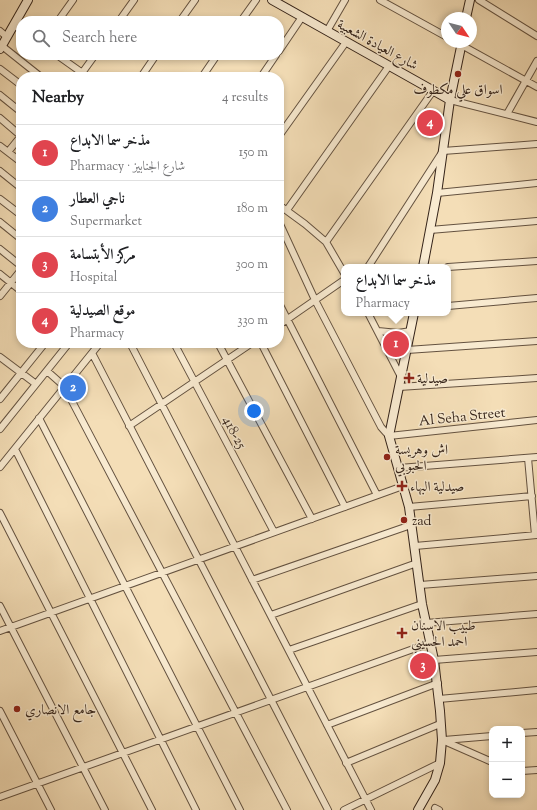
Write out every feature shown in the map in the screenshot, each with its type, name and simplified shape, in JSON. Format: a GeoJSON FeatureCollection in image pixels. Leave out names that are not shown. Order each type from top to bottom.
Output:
{"type":"FeatureCollection","features":[{"type":"Feature","properties":{"kind":"street"},"geometry":{"type":"LineString","coordinates":[[22,16],[28,0]]}},
{"type":"Feature","properties":{"kind":"street"},"geometry":{"type":"LineString","coordinates":[[62,16],[73,0]]}},
{"type":"Feature","properties":{"kind":"street"},"geometry":{"type":"LineString","coordinates":[[123,16],[134,0]]}},
{"type":"Feature","properties":{"kind":"street"},"geometry":{"type":"LineString","coordinates":[[184,16],[195,0]]}},
{"type":"Feature","properties":{"kind":"street"},"geometry":{"type":"LineString","coordinates":[[245,16],[256,0]]}},
{"type":"Feature","properties":{"kind":"street","name":"شارع العيادة الشعبية"},"geometry":{"type":"LineString","coordinates":[[272,0],[450,100]]}},
{"type":"Feature","properties":{"kind":"street"},"geometry":{"type":"LineString","coordinates":[[327,31],[345,0]]}},
{"type":"Feature","properties":{"kind":"street"},"geometry":{"type":"LineString","coordinates":[[380,0],[441,34]]}},
{"type":"Feature","properties":{"kind":"street"},"geometry":{"type":"LineString","coordinates":[[467,12],[470,0]]}},
{"type":"Feature","properties":{"kind":"street"},"geometry":{"type":"LineString","coordinates":[[479,0],[537,36]]}},
{"type":"Feature","properties":{"kind":"street"},"geometry":{"type":"LineString","coordinates":[[284,44],[302,17]]}},
{"type":"Feature","properties":{"kind":"street"},"geometry":{"type":"LineString","coordinates":[[16,28],[3,34],[1,48],[16,59]]}},
{"type":"Feature","properties":{"kind":"street"},"geometry":{"type":"LineString","coordinates":[[284,129],[346,42]]}},
{"type":"Feature","properties":{"kind":"street"},"geometry":{"type":"LineString","coordinates":[[424,264],[437,193],[459,48]]}},
{"type":"Feature","properties":{"kind":"street"},"geometry":{"type":"LineString","coordinates":[[469,48],[537,87]]}},
{"type":"Feature","properties":{"kind":"street"},"geometry":{"type":"LineString","coordinates":[[18,60],[34,72]]}},
{"type":"Feature","properties":{"kind":"street"},"geometry":{"type":"LineString","coordinates":[[63,60],[81,72]]}},
{"type":"Feature","properties":{"kind":"street"},"geometry":{"type":"LineString","coordinates":[[83,72],[91,60]]}},
{"type":"Feature","properties":{"kind":"street"},"geometry":{"type":"LineString","coordinates":[[144,72],[152,60]]}},
{"type":"Feature","properties":{"kind":"street"},"geometry":{"type":"LineString","coordinates":[[205,72],[214,60]]}},
{"type":"Feature","properties":{"kind":"street"},"geometry":{"type":"LineString","coordinates":[[264,72],[272,60]]}},
{"type":"Feature","properties":{"kind":"street"},"geometry":{"type":"LineString","coordinates":[[507,114],[537,61]]}},
{"type":"Feature","properties":{"kind":"street"},"geometry":{"type":"LineString","coordinates":[[287,210],[389,66]]}},
{"type":"Feature","properties":{"kind":"street"},"geometry":{"type":"LineString","coordinates":[[0,69],[16,82]]}},
{"type":"Feature","properties":{"kind":"street"},"geometry":{"type":"LineString","coordinates":[[326,242],[433,90]]}},
{"type":"Feature","properties":{"kind":"street"},"geometry":{"type":"LineString","coordinates":[[0,95],[16,108]]}},
{"type":"Feature","properties":{"kind":"street"},"geometry":{"type":"LineString","coordinates":[[450,100],[537,122]]}},
{"type":"Feature","properties":{"kind":"street"},"geometry":{"type":"LineString","coordinates":[[0,118],[16,132]]}},
{"type":"Feature","properties":{"kind":"street"},"geometry":{"type":"LineString","coordinates":[[8,152],[16,142]]}},
{"type":"Feature","properties":{"kind":"street"},"geometry":{"type":"LineString","coordinates":[[443,151],[537,144]]}},
{"type":"Feature","properties":{"kind":"street"},"geometry":{"type":"LineString","coordinates":[[0,146],[16,158]]}},
{"type":"Feature","properties":{"kind":"street"},"geometry":{"type":"LineString","coordinates":[[370,264],[443,151]]}},
{"type":"Feature","properties":{"kind":"street"},"geometry":{"type":"LineString","coordinates":[[0,171],[16,184]]}},
{"type":"Feature","properties":{"kind":"street"},"geometry":{"type":"LineString","coordinates":[[437,193],[537,183]]}},
{"type":"Feature","properties":{"kind":"street"},"geometry":{"type":"LineString","coordinates":[[0,199],[16,211]]}},
{"type":"Feature","properties":{"kind":"street"},"geometry":{"type":"LineString","coordinates":[[284,208],[326,242],[341,267]]}},
{"type":"Feature","properties":{"kind":"street"},"geometry":{"type":"LineString","coordinates":[[430,230],[537,220]]}},
{"type":"Feature","properties":{"kind":"street"},"geometry":{"type":"LineString","coordinates":[[0,222],[16,235]]}},
{"type":"Feature","properties":{"kind":"street"},"geometry":{"type":"LineString","coordinates":[[284,233],[315,300],[381,427],[390,436]]}},
{"type":"Feature","properties":{"kind":"street"},"geometry":{"type":"LineString","coordinates":[[0,250],[16,262]]}},
{"type":"Feature","properties":{"kind":"street"},"geometry":{"type":"LineString","coordinates":[[451,267],[537,261]]}},
{"type":"Feature","properties":{"kind":"street"},"geometry":{"type":"LineString","coordinates":[[0,274],[16,287]]}},
{"type":"Feature","properties":{"kind":"street"},"geometry":{"type":"LineString","coordinates":[[0,296],[16,276]]}},
{"type":"Feature","properties":{"kind":"street"},"geometry":{"type":"LineString","coordinates":[[284,322],[341,282]]}},
{"type":"Feature","properties":{"kind":"street"},"geometry":{"type":"LineString","coordinates":[[451,306],[537,298]]}},
{"type":"Feature","properties":{"kind":"street"},"geometry":{"type":"LineString","coordinates":[[284,312],[377,495]]}},
{"type":"Feature","properties":{"kind":"street"},"geometry":{"type":"LineString","coordinates":[[370,316],[402,378]]}},
{"type":"Feature","properties":{"kind":"street"},"geometry":{"type":"LineString","coordinates":[[414,316],[390,436],[409,507],[410,525],[415,546],[422,604],[438,683],[442,740],[440,763],[435,780],[418,810]]}},
{"type":"Feature","properties":{"kind":"street"},"geometry":{"type":"LineString","coordinates":[[378,331],[398,333],[411,331]]}},
{"type":"Feature","properties":{"kind":"street"},"geometry":{"type":"LineString","coordinates":[[407,350],[537,341]]}},
{"type":"Feature","properties":{"kind":"street"},"geometry":{"type":"LineString","coordinates":[[0,399],[41,348]]}},
{"type":"Feature","properties":{"kind":"street"},"geometry":{"type":"LineString","coordinates":[[0,429],[65,348]]}},
{"type":"Feature","properties":{"kind":"street"},"geometry":{"type":"LineString","coordinates":[[0,467],[96,348]]}},
{"type":"Feature","properties":{"kind":"street"},"geometry":{"type":"LineString","coordinates":[[133,348],[371,810]]}},
{"type":"Feature","properties":{"kind":"street","name":"418-25"},"geometry":{"type":"LineString","coordinates":[[177,348],[274,532]]}},
{"type":"Feature","properties":{"kind":"street"},"geometry":{"type":"LineString","coordinates":[[221,348],[312,518]]}},
{"type":"Feature","properties":{"kind":"street"},"geometry":{"type":"LineString","coordinates":[[129,426],[245,348]]}},
{"type":"Feature","properties":{"kind":"street"},"geometry":{"type":"LineString","coordinates":[[264,348],[345,507]]}},
{"type":"Feature","properties":{"kind":"street"},"geometry":{"type":"LineString","coordinates":[[92,353],[328,810]]}},
{"type":"Feature","properties":{"kind":"street"},"geometry":{"type":"LineString","coordinates":[[0,357],[20,374],[36,384]]}},
{"type":"Feature","properties":{"kind":"street"},"geometry":{"type":"LineString","coordinates":[[47,371],[64,386],[287,810]]}},
{"type":"Feature","properties":{"kind":"street"},"geometry":{"type":"LineString","coordinates":[[399,388],[537,378]]}},
{"type":"Feature","properties":{"kind":"street"},"geometry":{"type":"LineString","coordinates":[[39,418],[240,810]]}},
{"type":"Feature","properties":{"kind":"street","name":"Al Seha Street"},"geometry":{"type":"LineString","coordinates":[[390,436],[537,420]]}},
{"type":"Feature","properties":{"kind":"street"},"geometry":{"type":"LineString","coordinates":[[15,449],[196,810]]}},
{"type":"Feature","properties":{"kind":"street"},"geometry":{"type":"LineString","coordinates":[[399,468],[537,457]]}},
{"type":"Feature","properties":{"kind":"street"},"geometry":{"type":"LineString","coordinates":[[415,546],[536,535],[528,458]]}},
{"type":"Feature","properties":{"kind":"street"},"geometry":{"type":"LineString","coordinates":[[0,631],[403,486]]}},
{"type":"Feature","properties":{"kind":"street"},"geometry":{"type":"LineString","coordinates":[[409,507],[532,496]]}},
{"type":"Feature","properties":{"kind":"street"},"geometry":{"type":"LineString","coordinates":[[0,513],[152,810]]}},
{"type":"Feature","properties":{"kind":"street"},"geometry":{"type":"LineString","coordinates":[[252,580],[410,525]]}},
{"type":"Feature","properties":{"kind":"street"},"geometry":{"type":"LineString","coordinates":[[270,615],[417,564]]}},
{"type":"Feature","properties":{"kind":"street"},"geometry":{"type":"LineString","coordinates":[[420,585],[537,576]]}},
{"type":"Feature","properties":{"kind":"street"},"geometry":{"type":"LineString","coordinates":[[289,650],[422,604]]}},
{"type":"Feature","properties":{"kind":"street"},"geometry":{"type":"LineString","coordinates":[[0,606],[105,810]]}},
{"type":"Feature","properties":{"kind":"street"},"geometry":{"type":"LineString","coordinates":[[426,623],[537,614]]}},
{"type":"Feature","properties":{"kind":"street"},"geometry":{"type":"LineString","coordinates":[[0,797],[430,643]]}},
{"type":"Feature","properties":{"kind":"street"},"geometry":{"type":"LineString","coordinates":[[434,660],[537,652]]}},
{"type":"Feature","properties":{"kind":"street"},"geometry":{"type":"LineString","coordinates":[[327,726],[438,683]]}},
{"type":"Feature","properties":{"kind":"street"},"geometry":{"type":"LineString","coordinates":[[439,698],[537,690]]}},
{"type":"Feature","properties":{"kind":"street"},"geometry":{"type":"LineString","coordinates":[[0,711],[51,810]]}},
{"type":"Feature","properties":{"kind":"street"},"geometry":{"type":"LineString","coordinates":[[346,763],[440,724]]}},
{"type":"Feature","properties":{"kind":"street"},"geometry":{"type":"LineString","coordinates":[[525,733],[537,732]]}},
{"type":"Feature","properties":{"kind":"street"},"geometry":{"type":"LineString","coordinates":[[442,740],[489,736]]}},
{"type":"Feature","properties":{"kind":"street"},"geometry":{"type":"LineString","coordinates":[[442,740],[489,761]]}},
{"type":"Feature","properties":{"kind":"street"},"geometry":{"type":"LineString","coordinates":[[344,810],[440,763]]}},
{"type":"Feature","properties":{"kind":"street"},"geometry":{"type":"LineString","coordinates":[[525,771],[537,770]]}},
{"type":"Feature","properties":{"kind":"place","name":"اسواق علي مكطوف"},"geometry":{"type":"Point","coordinates":[458,74]}},
{"type":"Feature","properties":{"kind":"place","name":"موقع الصيدلية"},"geometry":{"type":"Point","coordinates":[430,123]}},
{"type":"Feature","properties":{"kind":"place","name":"مذخر سما الابداع"},"geometry":{"type":"Point","coordinates":[396,344]}},
{"type":"Feature","properties":{"kind":"place","name":"صيدلية"},"geometry":{"type":"Point","coordinates":[409,378]}},
{"type":"Feature","properties":{"kind":"place","name":"ناجي العطار"},"geometry":{"type":"Point","coordinates":[73,388]}},
{"type":"Feature","properties":{"kind":"place","name":"اش وهريسة الحبوبي"},"geometry":{"type":"Point","coordinates":[387,457]}},
{"type":"Feature","properties":{"kind":"place","name":"صيدلية البهاء"},"geometry":{"type":"Point","coordinates":[402,486]}},
{"type":"Feature","properties":{"kind":"place","name":"zad"},"geometry":{"type":"Point","coordinates":[404,520]}},
{"type":"Feature","properties":{"kind":"place","name":"طبيب الاسنان احمد الحسيني"},"geometry":{"type":"Point","coordinates":[402,633]}},
{"type":"Feature","properties":{"kind":"place","name":"مركز الأبتسامة"},"geometry":{"type":"Point","coordinates":[423,666]}},
{"type":"Feature","properties":{"kind":"place","name":"جامع الانصاري"},"geometry":{"type":"Point","coordinates":[17,709]}}]}
